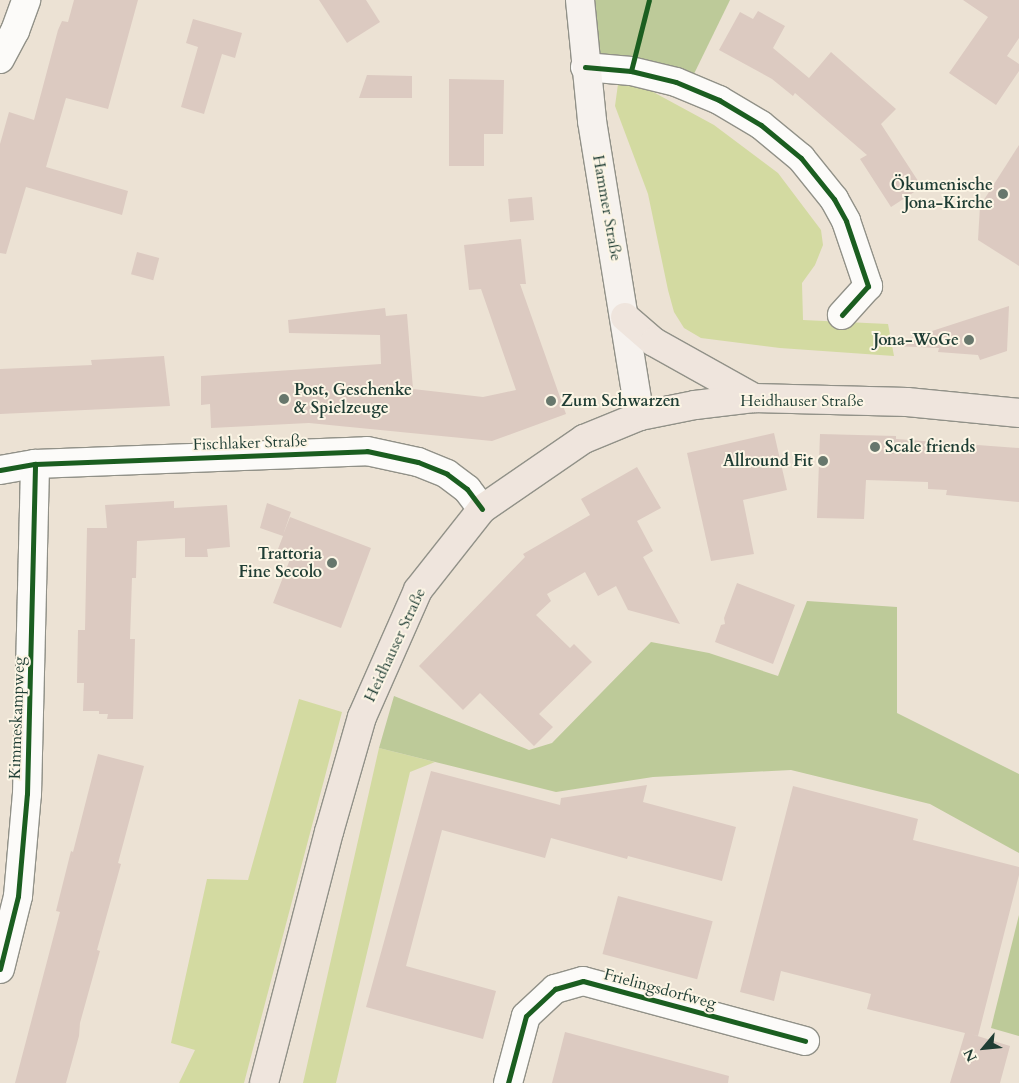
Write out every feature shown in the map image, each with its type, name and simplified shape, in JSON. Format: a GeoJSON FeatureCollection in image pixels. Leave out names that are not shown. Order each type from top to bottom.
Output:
{"type":"FeatureCollection","features":[{"type":"Feature","properties":{"kind":"main road","name":"Hammer Straße"},"geometry":{"type":"LineString","coordinates":[[578,0],[585,67],[640,416]]}},
{"type":"Feature","properties":{"kind":"main road"},"geometry":{"type":"LineString","coordinates":[[625,317],[654,342],[754,398]]}},
{"type":"Feature","properties":{"kind":"main road","name":"Heidhauser Straße"},"geometry":{"type":"LineString","coordinates":[[264,1083],[329,832],[362,717],[418,590],[482,509],[584,439],[640,416],[696,405],[754,398],[907,402],[1019,414]]}},
{"type":"Feature","properties":{"kind":"street"},"geometry":{"type":"LineString","coordinates":[[0,60],[15,31],[26,0]]}},
{"type":"Feature","properties":{"kind":"street"},"geometry":{"type":"LineString","coordinates":[[585,67],[631,72],[676,82],[719,100],[761,125],[801,158],[834,199],[846,222],[868,286],[842,315]]}},
{"type":"Feature","properties":{"kind":"street","name":"Fischlaker Straße"},"geometry":{"type":"LineString","coordinates":[[0,470],[35,464],[367,451],[418,462],[447,474],[467,489],[482,509]]}},
{"type":"Feature","properties":{"kind":"street","name":"Kimmeskampweg"},"geometry":{"type":"LineString","coordinates":[[0,969],[18,896],[27,794],[35,464]]}},
{"type":"Feature","properties":{"kind":"street","name":"Frielingsdorfweg"},"geometry":{"type":"LineString","coordinates":[[508,1083],[526,1016],[555,989],[582,981],[805,1041]]}},
{"type":"Feature","properties":{"kind":"green space"},"geometry":{"type":"Polygon","coordinates":[[[580,0],[730,0],[691,80],[584,56],[580,0]]]}},
{"type":"Feature","properties":{"kind":"green space"},"geometry":{"type":"Polygon","coordinates":[[[631,80],[714,125],[778,173],[821,230],[823,245],[815,265],[802,283],[803,320],[888,324],[894,356],[780,348],[701,338],[684,328],[674,312],[668,290],[648,194],[615,106],[618,84],[631,80]]]}},
{"type":"Feature","properties":{"kind":"green space"},"geometry":{"type":"Polygon","coordinates":[[[807,601],[897,607],[897,713],[1019,774],[1019,853],[930,804],[791,770],[653,777],[556,792],[379,748],[394,696],[529,750],[552,743],[651,642],[709,653],[778,676],[807,601]]]}},
{"type":"Feature","properties":{"kind":"green space"},"geometry":{"type":"Polygon","coordinates":[[[299,699],[342,712],[244,1083],[179,1083],[195,1050],[171,1043],[207,879],[248,880],[299,699]]]}},
{"type":"Feature","properties":{"kind":"green space"},"geometry":{"type":"Polygon","coordinates":[[[379,748],[435,762],[410,772],[336,1083],[303,1083],[379,748]]]}},
{"type":"Feature","properties":{"kind":"green space"},"geometry":{"type":"Polygon","coordinates":[[[1019,915],[1019,1036],[991,1028],[1019,915]]]}},
{"type":"Feature","properties":{"kind":"building"},"geometry":{"type":"Polygon","coordinates":[[[74,0],[138,0],[108,109],[66,98],[46,167],[128,191],[122,215],[26,187],[6,254],[0,253],[0,144],[9,112],[34,120],[58,30],[62,21],[68,22],[74,0]]]}},
{"type":"Feature","properties":{"kind":"building"},"geometry":{"type":"Polygon","coordinates":[[[319,0],[366,0],[380,22],[347,43],[319,0]]]}},
{"type":"Feature","properties":{"kind":"building"},"geometry":{"type":"Polygon","coordinates":[[[963,0],[1019,0],[1019,38],[1007,56],[1019,64],[1019,71],[996,105],[949,73],[988,17],[963,0]]]}},
{"type":"Feature","properties":{"kind":"building"},"geometry":{"type":"Polygon","coordinates":[[[758,11],[785,26],[773,48],[809,78],[831,52],[896,109],[881,124],[922,187],[891,207],[860,159],[867,155],[795,93],[793,96],[772,79],[719,50],[740,12],[753,19],[758,11]]]}},
{"type":"Feature","properties":{"kind":"building"},"geometry":{"type":"Polygon","coordinates":[[[193,19],[242,33],[235,58],[222,54],[204,114],[181,107],[198,47],[186,43],[193,19]]]}},
{"type":"Feature","properties":{"kind":"building"},"geometry":{"type":"Polygon","coordinates":[[[367,75],[412,76],[412,98],[359,98],[367,75]]]}},
{"type":"Feature","properties":{"kind":"building"},"geometry":{"type":"Polygon","coordinates":[[[449,79],[504,80],[503,134],[484,134],[484,166],[449,166],[449,79]]]}},
{"type":"Feature","properties":{"kind":"building","name":"Ökumenische Jona-Kirche"},"geometry":{"type":"Polygon","coordinates":[[[1019,145],[1019,266],[978,240],[980,206],[1019,145]]]}},
{"type":"Feature","properties":{"kind":"building"},"geometry":{"type":"Polygon","coordinates":[[[532,197],[534,220],[510,222],[508,199],[532,197]]]}},
{"type":"Feature","properties":{"kind":"building"},"geometry":{"type":"Polygon","coordinates":[[[521,239],[526,284],[520,284],[566,414],[492,441],[309,423],[211,428],[210,404],[201,405],[201,376],[381,364],[380,335],[289,333],[288,320],[352,312],[385,308],[386,316],[407,314],[413,389],[483,397],[516,390],[481,289],[469,290],[464,245],[521,239]]]}},
{"type":"Feature","properties":{"kind":"building"},"geometry":{"type":"Polygon","coordinates":[[[137,252],[159,258],[153,280],[131,274],[137,252]]]}},
{"type":"Feature","properties":{"kind":"building","name":"Jona-WoGe"},"geometry":{"type":"Polygon","coordinates":[[[1009,306],[1007,351],[980,360],[978,355],[938,352],[939,348],[893,346],[892,344],[1009,306]]]}},
{"type":"Feature","properties":{"kind":"building"},"geometry":{"type":"Polygon","coordinates":[[[164,356],[170,406],[0,414],[0,369],[92,365],[91,360],[164,356]]]}},
{"type":"Feature","properties":{"kind":"building"},"geometry":{"type":"Polygon","coordinates":[[[774,433],[787,490],[743,500],[754,554],[711,561],[687,453],[774,433]]]}},
{"type":"Feature","properties":{"kind":"building"},"geometry":{"type":"Polygon","coordinates":[[[820,434],[896,436],[896,439],[1019,448],[1019,502],[946,495],[947,490],[928,489],[928,482],[866,480],[864,519],[817,518],[820,434]]]}},
{"type":"Feature","properties":{"kind":"building"},"geometry":{"type":"Polygon","coordinates":[[[637,467],[661,508],[637,521],[653,551],[643,557],[680,624],[628,610],[616,586],[598,596],[585,572],[547,594],[551,601],[536,615],[570,648],[574,644],[592,662],[539,714],[553,727],[534,746],[480,693],[463,710],[419,666],[525,557],[523,554],[590,515],[581,499],[637,467]]]}},
{"type":"Feature","properties":{"kind":"building"},"geometry":{"type":"Polygon","coordinates":[[[174,501],[174,508],[227,505],[230,547],[207,549],[208,557],[185,557],[185,538],[137,541],[136,578],[132,578],[130,639],[135,639],[133,719],[107,719],[108,714],[99,714],[99,711],[83,711],[84,683],[77,683],[78,630],[85,630],[87,528],[107,528],[105,505],[174,501]]]}},
{"type":"Feature","properties":{"kind":"building","name":"Trattoria Fine Secolo"},"geometry":{"type":"Polygon","coordinates":[[[267,503],[291,512],[283,535],[290,517],[371,548],[341,628],[273,603],[292,554],[278,549],[283,536],[260,528],[267,503]]]}},
{"type":"Feature","properties":{"kind":"building"},"geometry":{"type":"Polygon","coordinates":[[[737,583],[795,605],[773,664],[715,642],[721,625],[725,624],[724,618],[737,583]]]}},
{"type":"Feature","properties":{"kind":"building"},"geometry":{"type":"Polygon","coordinates":[[[98,754],[144,766],[118,863],[121,864],[97,950],[100,951],[80,1023],[79,1036],[66,1083],[15,1083],[60,912],[56,911],[71,851],[73,852],[98,754]]]}},
{"type":"Feature","properties":{"kind":"building"},"geometry":{"type":"Polygon","coordinates":[[[431,771],[560,805],[561,798],[647,785],[643,802],[736,827],[722,881],[628,856],[627,859],[551,838],[545,858],[442,830],[406,966],[496,991],[483,1039],[366,1007],[431,771]]]}},
{"type":"Feature","properties":{"kind":"building"},"geometry":{"type":"Polygon","coordinates":[[[793,786],[918,819],[913,840],[1019,867],[1019,875],[978,1036],[971,1034],[1010,1046],[1000,1083],[950,1083],[965,1033],[867,1009],[871,994],[781,971],[774,1001],[740,992],[793,786]]]}},
{"type":"Feature","properties":{"kind":"building"},"geometry":{"type":"Polygon","coordinates":[[[618,896],[713,921],[697,979],[602,954],[618,896]]]}},
{"type":"Feature","properties":{"kind":"building"},"geometry":{"type":"Polygon","coordinates":[[[565,1032],[729,1076],[728,1083],[552,1083],[565,1032]]]}},
{"type":"Feature","properties":{"kind":"cycle path"},"geometry":{"type":"LineString","coordinates":[[631,71],[649,0]]}},
{"type":"Feature","properties":{"kind":"cycle path"},"geometry":{"type":"LineString","coordinates":[[585,67],[631,71],[676,82],[719,100],[761,125],[801,158],[834,199],[846,221],[868,286],[842,315]]}},
{"type":"Feature","properties":{"kind":"cycle path"},"geometry":{"type":"LineString","coordinates":[[0,470],[35,464],[367,451],[418,462],[447,474],[467,489],[482,509]]}},
{"type":"Feature","properties":{"kind":"cycle path"},"geometry":{"type":"LineString","coordinates":[[0,969],[18,896],[27,794],[35,464]]}},
{"type":"Feature","properties":{"kind":"cycle path"},"geometry":{"type":"LineString","coordinates":[[508,1083],[526,1016],[555,989],[583,981],[805,1041]]}},
{"type":"Feature","properties":{"kind":"place","name":"Ökumenische Jona-Kirche"},"geometry":{"type":"Point","coordinates":[1003,194]}},
{"type":"Feature","properties":{"kind":"place","name":"Jona-WoGe"},"geometry":{"type":"Point","coordinates":[969,340]}},
{"type":"Feature","properties":{"kind":"place","name":"Post, Geschenke & Spielzeuge"},"geometry":{"type":"Point","coordinates":[284,399]}},
{"type":"Feature","properties":{"kind":"place","name":"Zum Schwarzen"},"geometry":{"type":"Point","coordinates":[551,401]}},
{"type":"Feature","properties":{"kind":"place","name":"Scale friends"},"geometry":{"type":"Point","coordinates":[875,447]}},
{"type":"Feature","properties":{"kind":"place","name":"Allround Fit"},"geometry":{"type":"Point","coordinates":[823,461]}},
{"type":"Feature","properties":{"kind":"place","name":"Trattoria Fine Secolo"},"geometry":{"type":"Point","coordinates":[332,563]}}]}
